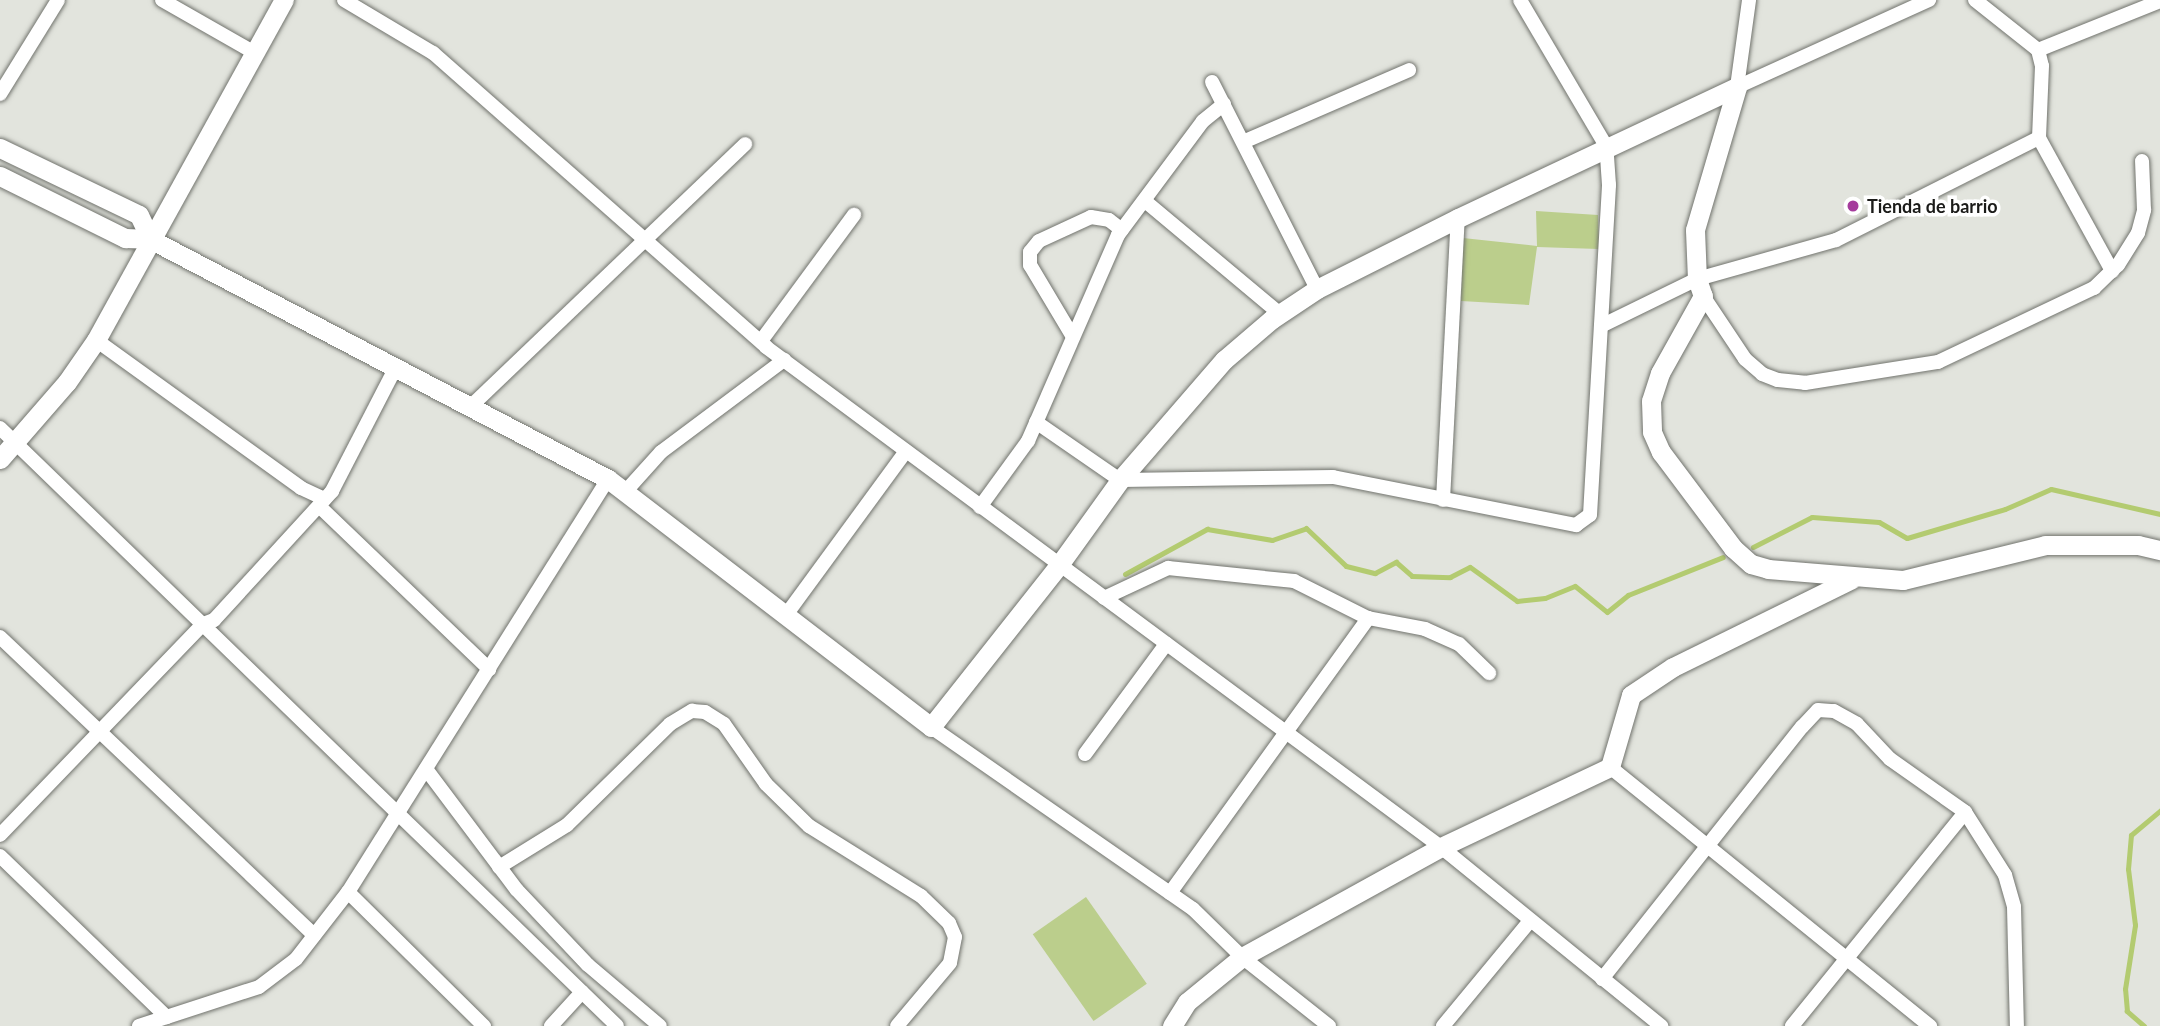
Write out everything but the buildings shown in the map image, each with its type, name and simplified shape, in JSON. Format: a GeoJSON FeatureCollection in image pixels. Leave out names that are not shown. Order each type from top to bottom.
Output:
{"type":"FeatureCollection","features":[{"type":"Feature","properties":{"kind":"street"},"geometry":{"type":"LineString","coordinates":[[0,94],[58,0]]}},
{"type":"Feature","properties":{"kind":"street"},"geometry":{"type":"LineString","coordinates":[[162,0],[255,53]]}},
{"type":"Feature","properties":{"kind":"street"},"geometry":{"type":"LineString","coordinates":[[0,459],[67,382],[96,340],[284,0]]}},
{"type":"Feature","properties":{"kind":"street"},"geometry":{"type":"LineString","coordinates":[[344,0],[433,53],[784,360],[1441,846],[1529,922],[1661,1026]]}},
{"type":"Feature","properties":{"kind":"street"},"geometry":{"type":"LineString","coordinates":[[1036,422],[1120,480],[1333,477],[1576,526],[1590,515],[1609,185],[1606,146],[1520,0]]}},
{"type":"Feature","properties":{"kind":"street"},"geometry":{"type":"LineString","coordinates":[[1749,0],[1737,87],[1695,230],[1700,287],[1745,359],[1762,374],[1805,383],[1938,362],[2094,288],[2112,271],[2138,233],[2144,210],[2142,161]]}},
{"type":"Feature","properties":{"kind":"street"},"geometry":{"type":"LineString","coordinates":[[931,727],[1059,565],[1120,480],[1224,360],[1280,314],[1317,289],[1606,146],[1929,0]]}},
{"type":"Feature","properties":{"kind":"street"},"geometry":{"type":"LineString","coordinates":[[1975,0],[2038,50],[2042,66],[2039,138],[2112,271]]}},
{"type":"Feature","properties":{"kind":"street"},"geometry":{"type":"LineString","coordinates":[[2038,50],[2160,1]]}},
{"type":"Feature","properties":{"kind":"street"},"geometry":{"type":"LineString","coordinates":[[1243,142],[1409,70]]}},
{"type":"Feature","properties":{"kind":"street"},"geometry":{"type":"LineString","coordinates":[[1212,82],[1317,289]]}},
{"type":"Feature","properties":{"kind":"street"},"geometry":{"type":"LineString","coordinates":[[980,507],[1036,422],[1122,230],[1203,121],[1224,104]]}},
{"type":"Feature","properties":{"kind":"street"},"geometry":{"type":"LineString","coordinates":[[1601,326],[1700,287],[1836,240],[2039,138]]}},
{"type":"Feature","properties":{"kind":"street"},"geometry":{"type":"LineString","coordinates":[[469,408],[745,144]]}},
{"type":"Feature","properties":{"kind":"street"},"geometry":{"type":"LineString","coordinates":[[0,148],[139,215],[150,239]]}},
{"type":"Feature","properties":{"kind":"street"},"geometry":{"type":"LineString","coordinates":[[0,176],[125,238],[150,239],[608,479],[931,727],[1170,893],[1242,957],[1329,1026]]}},
{"type":"Feature","properties":{"kind":"street"},"geometry":{"type":"LineString","coordinates":[[1144,201],[1280,314]]}},
{"type":"Feature","properties":{"kind":"street"},"geometry":{"type":"LineString","coordinates":[[761,341],[854,215]]}},
{"type":"Feature","properties":{"kind":"street"},"geometry":{"type":"LineString","coordinates":[[1073,337],[1030,265],[1030,252],[1039,241],[1091,217],[1109,220],[1122,230]]}},
{"type":"Feature","properties":{"kind":"street"},"geometry":{"type":"LineString","coordinates":[[1443,500],[1458,218]]}},
{"type":"Feature","properties":{"kind":"street"},"geometry":{"type":"LineString","coordinates":[[1700,287],[1660,373],[1651,401],[1652,432],[1661,452],[1733,548],[1751,564],[1802,575],[1903,580],[2045,545],[2138,545],[2160,551]]}},
{"type":"Feature","properties":{"kind":"street"},"geometry":{"type":"LineString","coordinates":[[96,340],[322,503],[489,668]]}},
{"type":"Feature","properties":{"kind":"street"},"geometry":{"type":"LineString","coordinates":[[625,492],[671,444],[784,360]]}},
{"type":"Feature","properties":{"kind":"street"},"geometry":{"type":"LineString","coordinates":[[0,835],[203,624],[214,620],[322,503],[349,461],[395,369]]}},
{"type":"Feature","properties":{"kind":"street"},"geometry":{"type":"LineString","coordinates":[[0,428],[617,1026]]}},
{"type":"Feature","properties":{"kind":"street"},"geometry":{"type":"LineString","coordinates":[[786,615],[906,451]]}},
{"type":"Feature","properties":{"kind":"street"},"geometry":{"type":"LineString","coordinates":[[139,1026],[259,987],[296,958],[348,892],[608,479]]}},
{"type":"Feature","properties":{"kind":"street"},"geometry":{"type":"LineString","coordinates":[[1104,598],[1168,568],[1294,581],[1368,618],[1425,629],[1459,644],[1489,673]]}},
{"type":"Feature","properties":{"kind":"street"},"geometry":{"type":"LineString","coordinates":[[1172,1026],[1187,1002],[1242,957],[1441,846],[1610,767],[1630,695],[1673,667],[1854,578]]}},
{"type":"Feature","properties":{"kind":"street"},"geometry":{"type":"LineString","coordinates":[[1170,893],[1284,731],[1368,618]]}},
{"type":"Feature","properties":{"kind":"street"},"geometry":{"type":"LineString","coordinates":[[0,637],[314,935]]}},
{"type":"Feature","properties":{"kind":"street"},"geometry":{"type":"LineString","coordinates":[[1085,754],[1166,644]]}},
{"type":"Feature","properties":{"kind":"street"},"geometry":{"type":"LineString","coordinates":[[1602,979],[1818,710],[1834,711],[1857,724],[1890,759],[1965,812],[2005,875],[2014,907],[2017,1026]]}},
{"type":"Feature","properties":{"kind":"street"},"geometry":{"type":"LineString","coordinates":[[499,867],[567,825],[670,724],[692,711],[705,712],[724,724],[766,784],[809,826],[921,895],[949,923],[954,937],[950,963],[897,1026]]}},
{"type":"Feature","properties":{"kind":"street"},"geometry":{"type":"LineString","coordinates":[[1610,767],[1707,849],[1930,1026]]}},
{"type":"Feature","properties":{"kind":"street"},"geometry":{"type":"LineString","coordinates":[[426,769],[499,867],[588,965],[660,1026]]}},
{"type":"Feature","properties":{"kind":"street"},"geometry":{"type":"LineString","coordinates":[[1792,1026],[1965,812]]}},
{"type":"Feature","properties":{"kind":"street"},"geometry":{"type":"LineString","coordinates":[[0,856],[167,1017]]}},
{"type":"Feature","properties":{"kind":"street"},"geometry":{"type":"LineString","coordinates":[[348,892],[484,1026]]}},
{"type":"Feature","properties":{"kind":"street"},"geometry":{"type":"LineString","coordinates":[[1443,1026],[1529,922]]}},
{"type":"Feature","properties":{"kind":"street"},"geometry":{"type":"LineString","coordinates":[[551,1026],[582,992]]}},
{"type":"Feature","properties":{"kind":"green space"},"geometry":{"type":"Polygon","coordinates":[[[1536,211],[1598,215],[1599,249],[1537,247],[1529,305],[1461,301],[1463,238],[1537,246],[1536,211]]]}},
{"type":"Feature","properties":{"kind":"green space"},"geometry":{"type":"Polygon","coordinates":[[[1086,897],[1147,984],[1094,1021],[1033,934],[1086,897]]]}},
{"type":"Feature","properties":{"kind":"waterway"},"geometry":{"type":"LineString","coordinates":[[1753,547],[1812,517],[1879,522],[1907,538],[2005,509],[2051,489],[2160,514]]}},
{"type":"Feature","properties":{"kind":"waterway"},"geometry":{"type":"LineString","coordinates":[[1125,574],[1207,529],[1272,540],[1306,528],[1346,566],[1375,573],[1396,562],[1412,576],[1450,577],[1470,567],[1517,601],[1545,598],[1575,586],[1607,612],[1628,595],[1723,557]]}},
{"type":"Feature","properties":{"kind":"waterway"},"geometry":{"type":"LineString","coordinates":[[2144,1026],[2127,1011],[2125,989],[2135,925],[2128,869],[2131,835],[2160,811]]}},
{"type":"Feature","properties":{"kind":"place","name":"Tienda de barrio"},"geometry":{"type":"Point","coordinates":[1853,206]}}]}
